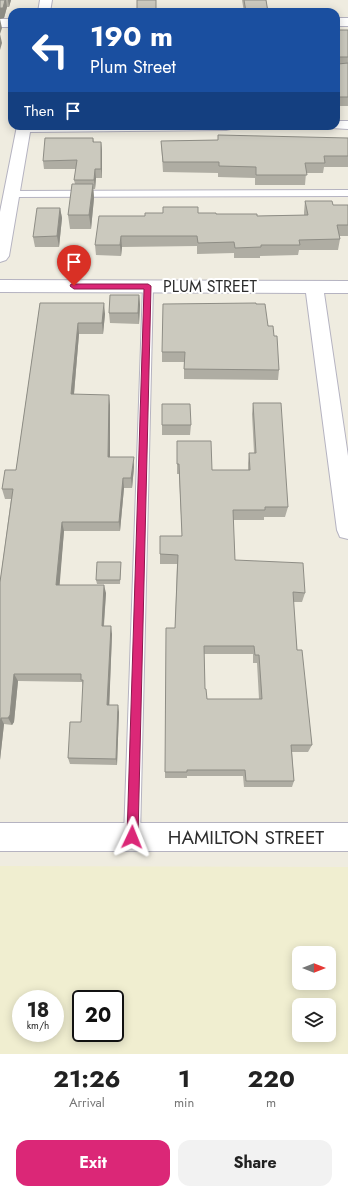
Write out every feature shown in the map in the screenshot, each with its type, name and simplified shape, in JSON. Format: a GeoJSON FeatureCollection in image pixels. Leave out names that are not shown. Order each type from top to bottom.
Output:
{"type":"FeatureCollection","features":[{"type":"Feature","properties":{"kind":"street"},"geometry":{"type":"LineString","coordinates":[[0,256],[23,130]]}},
{"type":"Feature","properties":{"kind":"street","name":"PLUM STREET"},"geometry":{"type":"LineString","coordinates":[[0,286],[348,287]]}},
{"type":"Feature","properties":{"kind":"street"},"geometry":{"type":"LineString","coordinates":[[314,287],[348,530]]}},
{"type":"Feature","properties":{"kind":"street","name":"HAMILTON STREET"},"geometry":{"type":"LineString","coordinates":[[0,837],[348,837]]}},
{"type":"Feature","properties":{"kind":"lane"},"geometry":{"type":"LineString","coordinates":[[12,194],[348,193]]}},
{"type":"Feature","properties":{"kind":"lane"},"geometry":{"type":"LineString","coordinates":[[132,837],[148,286]]}},
{"type":"Feature","properties":{"kind":"shaded area"},"geometry":{"type":"Polygon","coordinates":[[[0,866],[348,867],[348,1054],[0,1054],[0,866]]]}},
{"type":"Feature","properties":{"kind":"building"},"geometry":{"type":"Polygon","coordinates":[[[0,0],[5,0],[3,8],[0,8],[0,0]]]}},
{"type":"Feature","properties":{"kind":"building"},"geometry":{"type":"Polygon","coordinates":[[[137,0],[156,0],[156,8],[137,8],[137,0]]]}},
{"type":"Feature","properties":{"kind":"building"},"geometry":{"type":"Polygon","coordinates":[[[244,0],[266,0],[267,8],[245,8],[244,0]]]}},
{"type":"Feature","properties":{"kind":"building"},"geometry":{"type":"Polygon","coordinates":[[[340,30],[348,30],[348,57],[340,57],[340,30]]]}},
{"type":"Feature","properties":{"kind":"building"},"geometry":{"type":"Polygon","coordinates":[[[348,63],[348,97],[340,97],[340,64],[348,63]]]}},
{"type":"Feature","properties":{"kind":"building"},"geometry":{"type":"Polygon","coordinates":[[[218,135],[348,138],[348,156],[324,156],[325,163],[305,163],[307,175],[256,175],[256,167],[219,166],[219,162],[163,162],[161,141],[218,140],[218,135]]]}},
{"type":"Feature","properties":{"kind":"building"},"geometry":{"type":"Polygon","coordinates":[[[45,138],[93,138],[93,142],[101,142],[101,169],[95,169],[94,180],[74,180],[77,160],[43,161],[45,138]]]}},
{"type":"Feature","properties":{"kind":"building"},"geometry":{"type":"Polygon","coordinates":[[[72,184],[93,184],[89,215],[68,215],[72,184]]]}},
{"type":"Feature","properties":{"kind":"building"},"geometry":{"type":"Polygon","coordinates":[[[305,201],[332,201],[333,205],[348,205],[348,225],[337,225],[340,239],[299,240],[300,245],[261,245],[261,247],[235,248],[234,242],[198,243],[197,236],[121,236],[120,245],[95,245],[99,216],[145,216],[145,213],[163,213],[163,207],[198,207],[198,213],[216,214],[257,214],[257,216],[308,215],[305,201]]]}},
{"type":"Feature","properties":{"kind":"building"},"geometry":{"type":"Polygon","coordinates":[[[37,208],[60,208],[57,236],[33,237],[37,208]]]}},
{"type":"Feature","properties":{"kind":"building"},"geometry":{"type":"Polygon","coordinates":[[[110,295],[139,295],[138,313],[109,313],[110,295]]]}},
{"type":"Feature","properties":{"kind":"building"},"geometry":{"type":"Polygon","coordinates":[[[40,303],[104,303],[102,323],[78,323],[71,394],[109,395],[108,457],[134,457],[131,478],[123,478],[119,522],[62,522],[56,585],[104,585],[102,626],[111,626],[107,705],[118,705],[116,759],[68,758],[70,722],[81,722],[83,680],[81,680],[81,674],[14,674],[10,715],[8,718],[1,718],[0,723],[0,582],[13,489],[2,489],[5,470],[16,470],[40,303]]]}},
{"type":"Feature","properties":{"kind":"building"},"geometry":{"type":"Polygon","coordinates":[[[163,304],[265,304],[268,326],[273,326],[274,336],[277,336],[279,370],[184,369],[185,352],[162,352],[163,304]]]}},
{"type":"Feature","properties":{"kind":"building"},"geometry":{"type":"Polygon","coordinates":[[[253,403],[281,403],[288,507],[265,507],[265,510],[233,510],[235,560],[303,563],[305,593],[293,592],[297,650],[302,650],[312,745],[291,745],[294,781],[246,781],[245,770],[187,770],[187,772],[165,772],[166,628],[175,628],[178,555],[160,554],[160,536],[182,536],[179,464],[177,464],[177,441],[211,441],[212,470],[250,470],[249,453],[256,453],[253,403]],[[204,646],[205,689],[207,699],[262,699],[259,655],[255,655],[254,646],[204,646]]]}},
{"type":"Feature","properties":{"kind":"building"},"geometry":{"type":"Polygon","coordinates":[[[162,404],[190,404],[191,425],[162,425],[162,404]]]}},
{"type":"Feature","properties":{"kind":"building"},"geometry":{"type":"Polygon","coordinates":[[[97,562],[121,562],[120,580],[96,580],[97,562]]]}},
{"type":"Feature","properties":{"kind":"route"},"geometry":{"type":"LineString","coordinates":[[74,286],[148,286],[132,837]]}}]}
